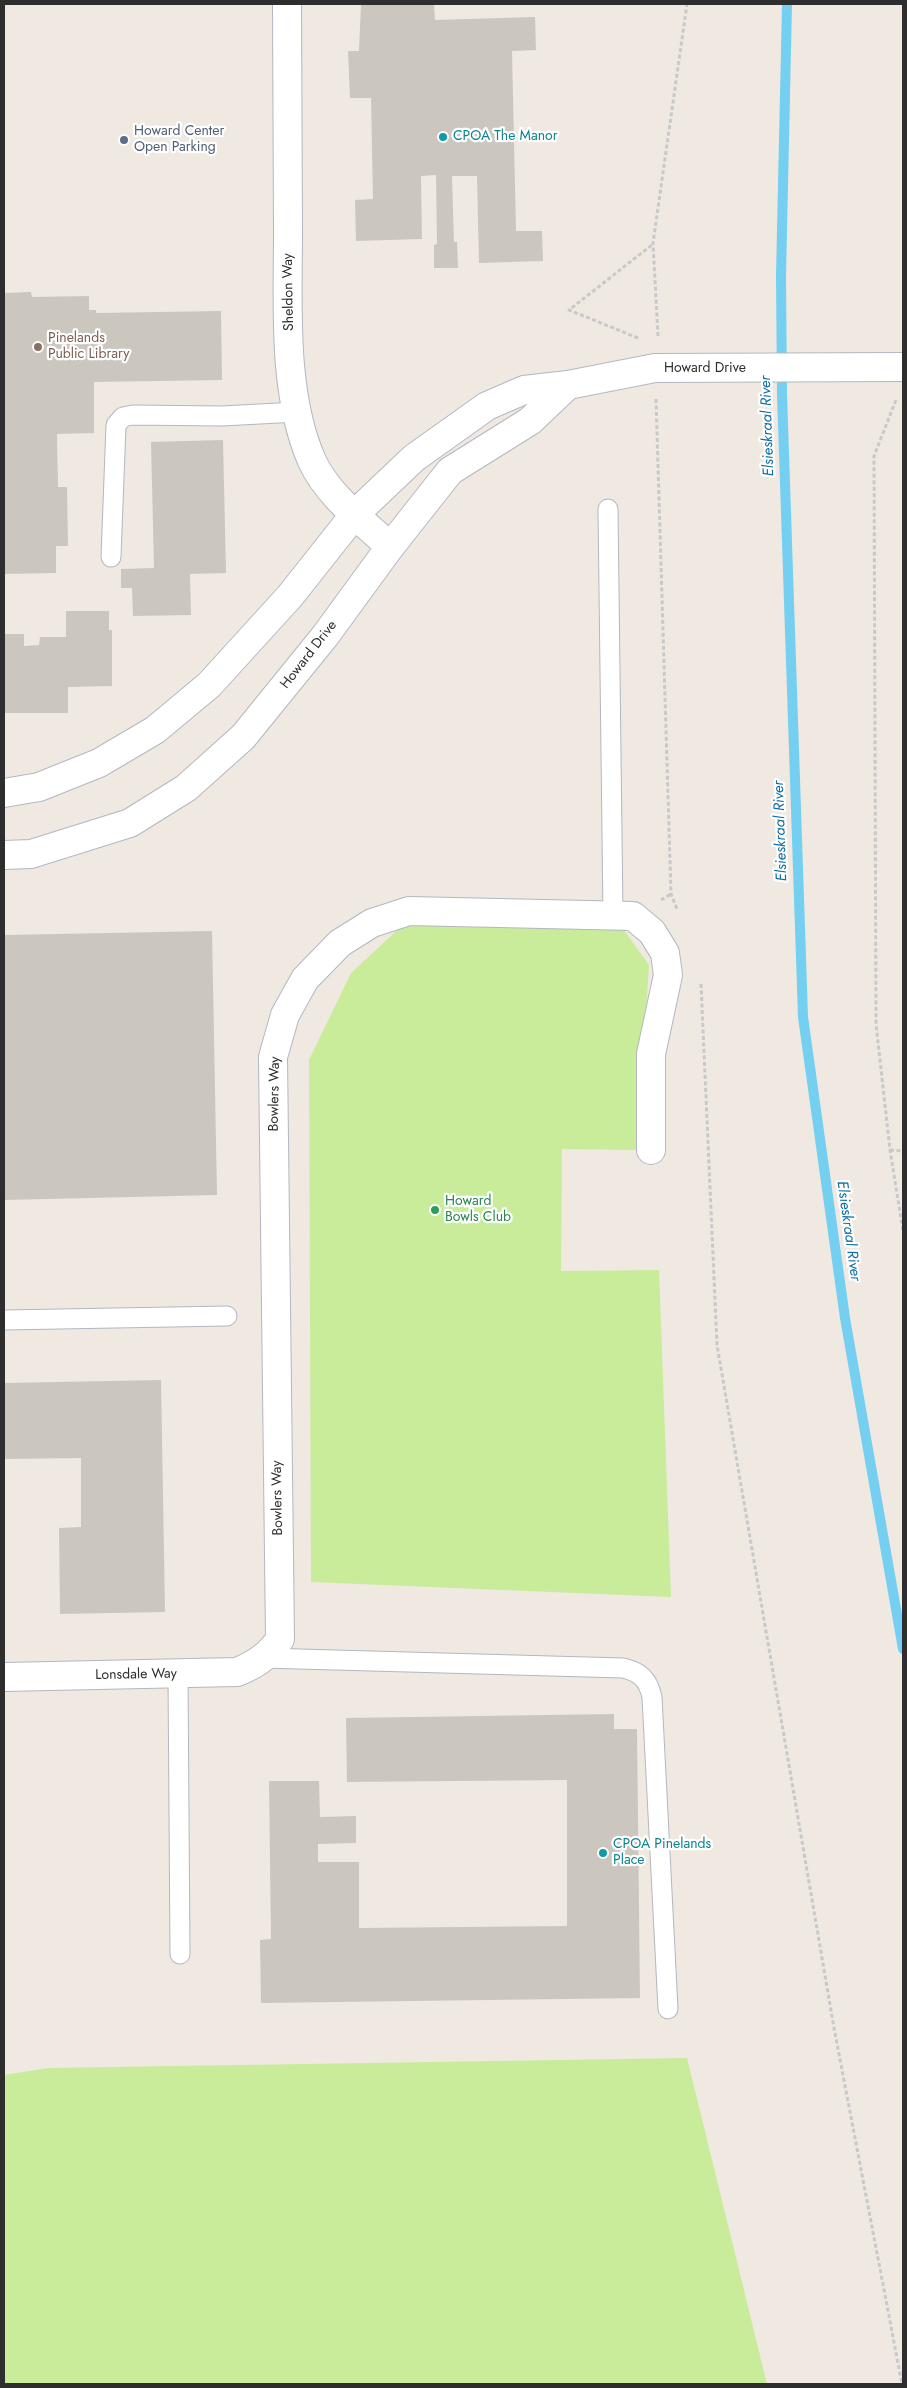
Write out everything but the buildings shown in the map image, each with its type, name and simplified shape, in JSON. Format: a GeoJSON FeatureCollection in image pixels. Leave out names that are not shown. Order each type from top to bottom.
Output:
{"type":"FeatureCollection","features":[{"type":"Feature","properties":{"kind":"street","name":"Sheldon Way"},"geometry":{"type":"LineString","coordinates":[[287,4],[289,314],[292,386],[297,412],[312,462],[334,495],[390,547]]}},
{"type":"Feature","properties":{"kind":"street","name":"Howard Drive"},"geometry":{"type":"LineString","coordinates":[[4,793],[39,787],[99,763],[155,730],[209,685],[290,596],[355,514],[414,458],[487,406],[524,390],[568,385],[655,368],[902,367]]}},
{"type":"Feature","properties":{"kind":"street","name":"Howard Drive"},"geometry":{"type":"LineString","coordinates":[[4,856],[31,854],[130,823],[186,788],[243,737],[325,636],[390,547],[450,472],[530,422],[568,385]]}},
{"type":"Feature","properties":{"kind":"street","name":"Bowlers Way"},"geometry":{"type":"LineString","coordinates":[[263,1658],[274,1649],[280,1639],[273,1057],[285,1015],[306,979],[340,943],[372,923],[409,911],[633,916],[652,932],[665,953],[668,975],[651,1054],[651,1150]]}},
{"type":"Feature","properties":{"kind":"street","name":"Lonsdale Way"},"geometry":{"type":"LineString","coordinates":[[4,1677],[178,1675],[237,1672],[252,1667],[263,1658]]}},
{"type":"Feature","properties":{"kind":"lane"},"geometry":{"type":"LineString","coordinates":[[111,557],[116,425],[123,416],[222,416],[297,412]]}},
{"type":"Feature","properties":{"kind":"lane"},"geometry":{"type":"LineString","coordinates":[[608,509],[613,916]]}},
{"type":"Feature","properties":{"kind":"lane"},"geometry":{"type":"LineString","coordinates":[[4,1320],[227,1316]]}},
{"type":"Feature","properties":{"kind":"lane"},"geometry":{"type":"LineString","coordinates":[[263,1658],[623,1668],[638,1672],[649,1684],[652,1697],[668,2009]]}},
{"type":"Feature","properties":{"kind":"lane"},"geometry":{"type":"LineString","coordinates":[[178,1675],[180,1954]]}},
{"type":"Feature","properties":{"kind":"path"},"geometry":{"type":"LineString","coordinates":[[658,342],[653,243],[687,4]]}},
{"type":"Feature","properties":{"kind":"path"},"geometry":{"type":"LineString","coordinates":[[642,339],[569,310],[653,243]]}},
{"type":"Feature","properties":{"kind":"path"},"geometry":{"type":"LineString","coordinates":[[902,367],[899,391],[874,456],[876,1024],[890,1150],[903,1231]]}},
{"type":"Feature","properties":{"kind":"path"},"geometry":{"type":"LineString","coordinates":[[656,394],[671,894],[677,911]]}},
{"type":"Feature","properties":{"kind":"path"},"geometry":{"type":"LineString","coordinates":[[700,981],[717,1345],[834,2028],[902,2384]]}},
{"type":"Feature","properties":{"kind":"path"},"geometry":{"type":"LineString","coordinates":[[890,1150],[903,1151]]}},
{"type":"Feature","properties":{"kind":"green space","name":"Howard Bowls Club"},"geometry":{"type":"Polygon","coordinates":[[[405,923],[621,926],[649,965],[637,1150],[562,1149],[561,1271],[659,1270],[671,1597],[311,1582],[309,1060],[351,973],[405,923]]]}},
{"type":"Feature","properties":{"kind":"green space"},"geometry":{"type":"Polygon","coordinates":[[[687,2058],[767,2384],[4,2384],[4,2075],[48,2068],[687,2058]]]}},
{"type":"Feature","properties":{"kind":"waterway","name":"Elsieskraal River"},"geometry":{"type":"LineString","coordinates":[[787,4],[781,276],[782,394],[803,1017],[845,1318],[903,1649]]}},
{"type":"Feature","properties":{"kind":"place","name":"CPOA The Manor"},"geometry":{"type":"Point","coordinates":[443,137]}},
{"type":"Feature","properties":{"kind":"place","name":"Howard Center Open Parking"},"geometry":{"type":"Point","coordinates":[124,140]}},
{"type":"Feature","properties":{"kind":"place","name":"Pinelands Public Library"},"geometry":{"type":"Point","coordinates":[38,347]}},
{"type":"Feature","properties":{"kind":"place","name":"Howard Bowls Club"},"geometry":{"type":"Point","coordinates":[435,1210]}},
{"type":"Feature","properties":{"kind":"place","name":"CPOA Pinelands Place"},"geometry":{"type":"Point","coordinates":[603,1853]}}]}
